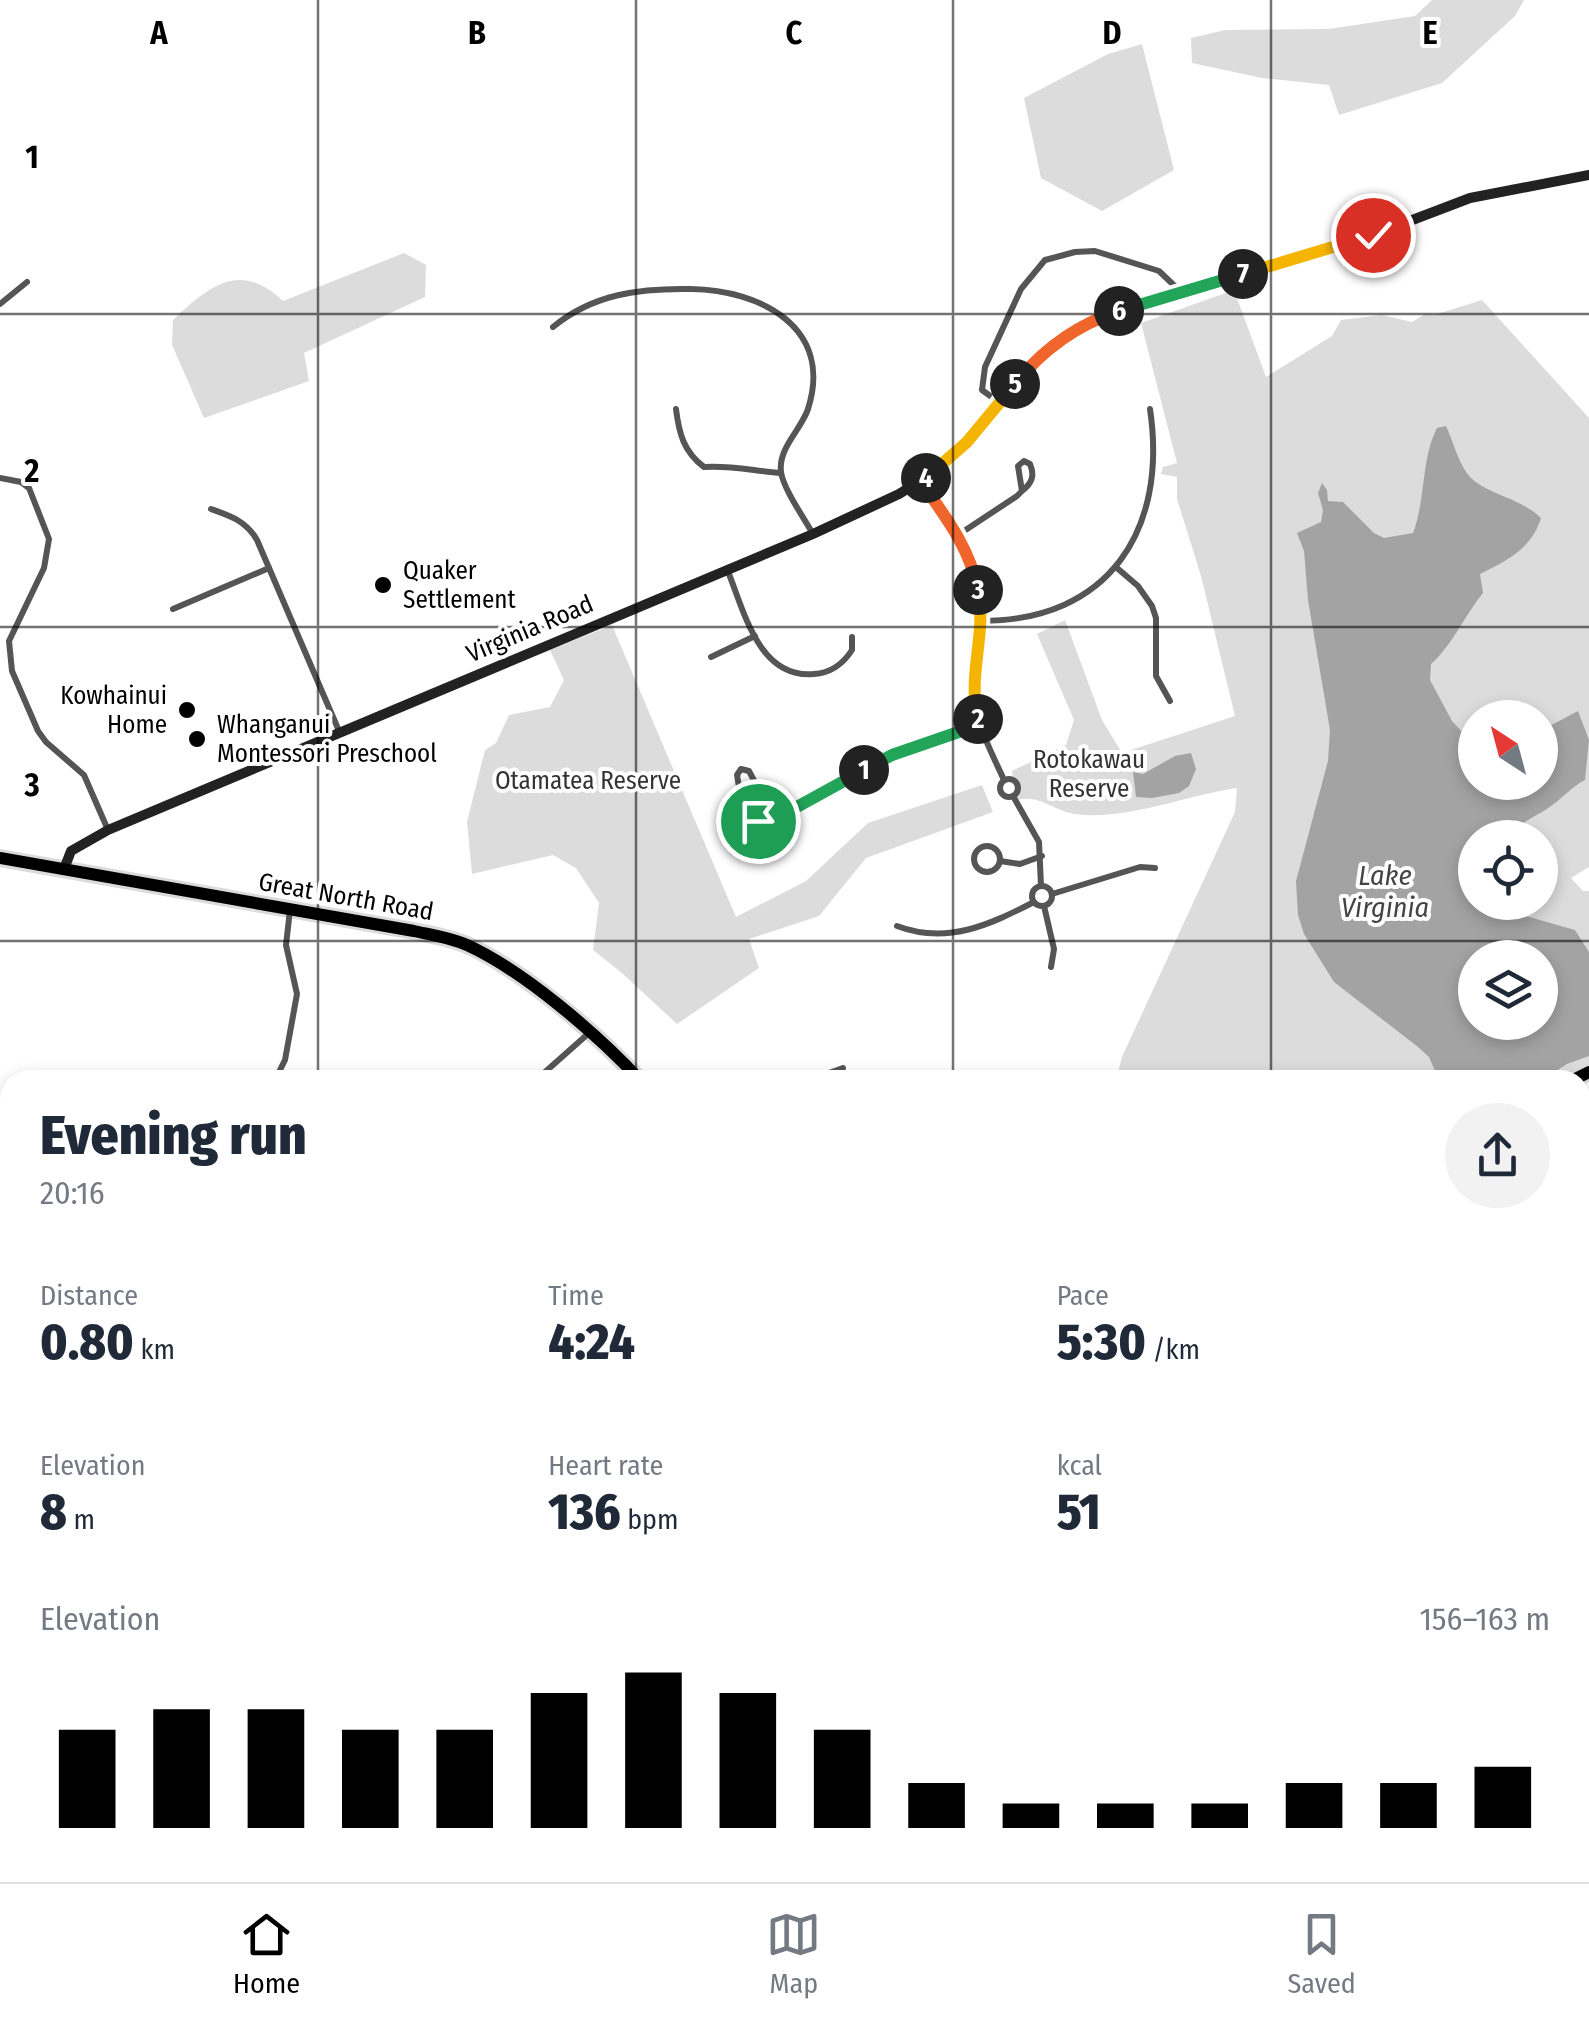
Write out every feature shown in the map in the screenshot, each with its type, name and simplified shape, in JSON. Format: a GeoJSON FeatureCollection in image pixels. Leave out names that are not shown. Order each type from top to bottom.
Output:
{"type":"FeatureCollection","features":[{"type":"Feature","properties":{"kind":"highway","name":"Great North Road"},"geometry":{"type":"LineString","coordinates":[[0,858],[414,931],[462,943],[518,976],[629,1070]]}},
{"type":"Feature","properties":{"kind":"street","name":"Virginia Road"},"geometry":{"type":"LineString","coordinates":[[64,869],[71,851],[108,830],[812,534],[921,482],[953,457],[1040,356],[1080,326],[1373,235],[1470,198],[1589,175]]}},
{"type":"Feature","properties":{"kind":"street"},"geometry":{"type":"LineString","coordinates":[[1000,403],[982,390],[986,366],[1021,289],[1045,260],[1095,250],[1159,271],[1181,292]]}},
{"type":"Feature","properties":{"kind":"street"},"geometry":{"type":"LineString","coordinates":[[0,304],[27,282]]}},
{"type":"Feature","properties":{"kind":"street"},"geometry":{"type":"LineString","coordinates":[[553,326],[576,308],[624,293],[672,288],[719,289],[756,298],[780,312],[806,348],[813,373],[810,404],[783,456],[781,473],[812,534]]}},
{"type":"Feature","properties":{"kind":"street"},"geometry":{"type":"LineString","coordinates":[[676,409],[678,429],[690,456],[704,467],[729,465],[781,473]]}},
{"type":"Feature","properties":{"kind":"street"},"geometry":{"type":"LineString","coordinates":[[981,620],[1025,618],[1056,610],[1090,591],[1116,568],[1138,533],[1151,490],[1154,437],[1150,409]]}},
{"type":"Feature","properties":{"kind":"street"},"geometry":{"type":"LineString","coordinates":[[0,478],[29,488],[49,539],[44,568],[8,641],[12,670],[38,730],[84,775],[108,830]]}},
{"type":"Feature","properties":{"kind":"street"},"geometry":{"type":"LineString","coordinates":[[921,482],[958,535],[976,578],[981,620],[973,685],[979,725],[1004,780],[1000,784],[1001,794],[1013,796],[1037,836],[1042,856],[1041,886],[1033,893],[1034,902]]}},
{"type":"Feature","properties":{"kind":"street"},"geometry":{"type":"LineString","coordinates":[[958,535],[1022,490]]}},
{"type":"Feature","properties":{"kind":"street"},"geometry":{"type":"LineString","coordinates":[[210,509],[246,524],[257,540],[339,731]]}},
{"type":"Feature","properties":{"kind":"street"},"geometry":{"type":"LineString","coordinates":[[173,609],[269,568]]}},
{"type":"Feature","properties":{"kind":"street"},"geometry":{"type":"LineString","coordinates":[[1116,568],[1138,586],[1152,606],[1156,618],[1156,676],[1170,701]]}},
{"type":"Feature","properties":{"kind":"street"},"geometry":{"type":"LineString","coordinates":[[727,569],[754,636],[763,651],[783,669],[810,675],[824,673],[845,660],[852,650],[852,637]]}},
{"type":"Feature","properties":{"kind":"street"},"geometry":{"type":"LineString","coordinates":[[711,657],[754,636]]}},
{"type":"Feature","properties":{"kind":"street"},"geometry":{"type":"LineString","coordinates":[[777,824],[756,781],[748,771],[741,770],[737,776],[739,787],[764,830],[772,830],[795,808],[892,755],[979,725]]}},
{"type":"Feature","properties":{"kind":"street"},"geometry":{"type":"LineString","coordinates":[[755,816],[773,815]]}},
{"type":"Feature","properties":{"kind":"street"},"geometry":{"type":"LineString","coordinates":[[989,846],[997,850],[1000,862],[994,870],[983,872],[977,868],[974,857],[981,848],[989,846]]}},
{"type":"Feature","properties":{"kind":"street"},"geometry":{"type":"LineString","coordinates":[[1000,862],[1020,864],[1042,856]]}},
{"type":"Feature","properties":{"kind":"street"},"geometry":{"type":"LineString","coordinates":[[1052,894],[1140,867],[1155,868]]}},
{"type":"Feature","properties":{"kind":"street"},"geometry":{"type":"LineString","coordinates":[[1041,886],[1052,894]]}},
{"type":"Feature","properties":{"kind":"street"},"geometry":{"type":"LineString","coordinates":[[1044,906],[1051,902],[1052,894]]}},
{"type":"Feature","properties":{"kind":"street"},"geometry":{"type":"LineString","coordinates":[[897,926],[921,934],[964,932],[1034,902],[1044,906]]}},
{"type":"Feature","properties":{"kind":"street"},"geometry":{"type":"LineString","coordinates":[[1044,906],[1054,949],[1051,967]]}},
{"type":"Feature","properties":{"kind":"street"},"geometry":{"type":"LineString","coordinates":[[280,1070],[297,994],[286,945],[290,910]]}},
{"type":"Feature","properties":{"kind":"street"},"geometry":{"type":"LineString","coordinates":[[547,1070],[588,1033]]}},
{"type":"Feature","properties":{"kind":"street"},"geometry":{"type":"LineString","coordinates":[[837,1070],[843,1068]]}},
{"type":"Feature","properties":{"kind":"green space"},"geometry":{"type":"Polygon","coordinates":[[[1432,0],[1524,0],[1515,16],[1442,83],[1339,115],[1329,85],[1262,78],[1192,63],[1191,38],[1225,30],[1329,29],[1415,16],[1432,0]]]}},
{"type":"Feature","properties":{"kind":"green space"},"geometry":{"type":"Polygon","coordinates":[[[1142,44],[1174,170],[1102,211],[1041,178],[1024,98],[1108,54],[1142,44]]]}},
{"type":"Feature","properties":{"kind":"green space"},"geometry":{"type":"Polygon","coordinates":[[[404,253],[426,265],[425,297],[304,353],[309,381],[204,418],[172,345],[173,320],[199,297],[225,282],[239,280],[253,282],[283,301],[404,253]]]}},
{"type":"Feature","properties":{"kind":"green space","name":"Rotokawau Reserve"},"geometry":{"type":"Polygon","coordinates":[[[1234,290],[1266,377],[1332,336],[1341,320],[1382,315],[1412,322],[1425,314],[1434,315],[1482,300],[1589,418],[1589,867],[1571,878],[1583,891],[1589,891],[1589,1064],[1578,1070],[1119,1070],[1235,812],[1237,788],[1135,811],[1075,814],[1039,801],[1016,800],[1012,771],[1066,745],[1074,720],[1037,634],[1065,620],[1102,720],[1122,753],[1235,716],[1201,576],[1177,499],[1177,477],[1161,474],[1163,467],[1177,463],[1141,323],[1234,290]]]}},
{"type":"Feature","properties":{"kind":"green space","name":"Otamatea Reserve"},"geometry":{"type":"Polygon","coordinates":[[[612,625],[736,917],[806,881],[868,823],[982,785],[993,812],[866,858],[819,916],[749,939],[759,968],[677,1024],[593,950],[599,903],[576,868],[553,855],[472,874],[467,822],[485,750],[496,743],[509,715],[550,707],[564,680],[550,650],[612,625]]]}},
{"type":"Feature","properties":{"kind":"water","name":"Lake Virginia"},"geometry":{"type":"Polygon","coordinates":[[[1446,426],[1470,477],[1541,518],[1525,545],[1480,574],[1483,593],[1431,664],[1430,680],[1458,728],[1458,800],[1558,800],[1558,722],[1578,711],[1589,740],[1585,780],[1551,806],[1528,820],[1458,820],[1458,920],[1540,920],[1575,930],[1589,952],[1589,1056],[1558,1070],[1435,1070],[1429,1057],[1418,1047],[1334,982],[1304,934],[1298,915],[1296,881],[1328,761],[1330,730],[1308,600],[1304,551],[1297,533],[1321,522],[1323,510],[1318,493],[1322,483],[1328,501],[1343,502],[1374,533],[1384,538],[1413,533],[1428,453],[1437,428],[1446,426]]]}},
{"type":"Feature","properties":{"kind":"water"},"geometry":{"type":"Polygon","coordinates":[[[1191,753],[1196,769],[1189,786],[1179,793],[1136,797],[1133,772],[1143,774],[1175,756],[1191,753]]]}},
{"type":"Feature","properties":{"kind":"place","name":"Quaker Settlement"},"geometry":{"type":"Point","coordinates":[383,585]}},
{"type":"Feature","properties":{"kind":"place","name":"Kowhainui Home"},"geometry":{"type":"Point","coordinates":[187,710]}},
{"type":"Feature","properties":{"kind":"place","name":"Whanganui Montessori Preschool"},"geometry":{"type":"Point","coordinates":[197,739]}},
{"type":"Feature","properties":{"kind":"route"},"geometry":{"type":"LineString","coordinates":[[758,821],[764,830],[772,830],[795,808],[892,755],[979,725],[973,685],[981,620],[976,578],[958,535],[921,482],[953,457],[1040,356],[1080,326],[1105,316],[1373,235]]}}]}
